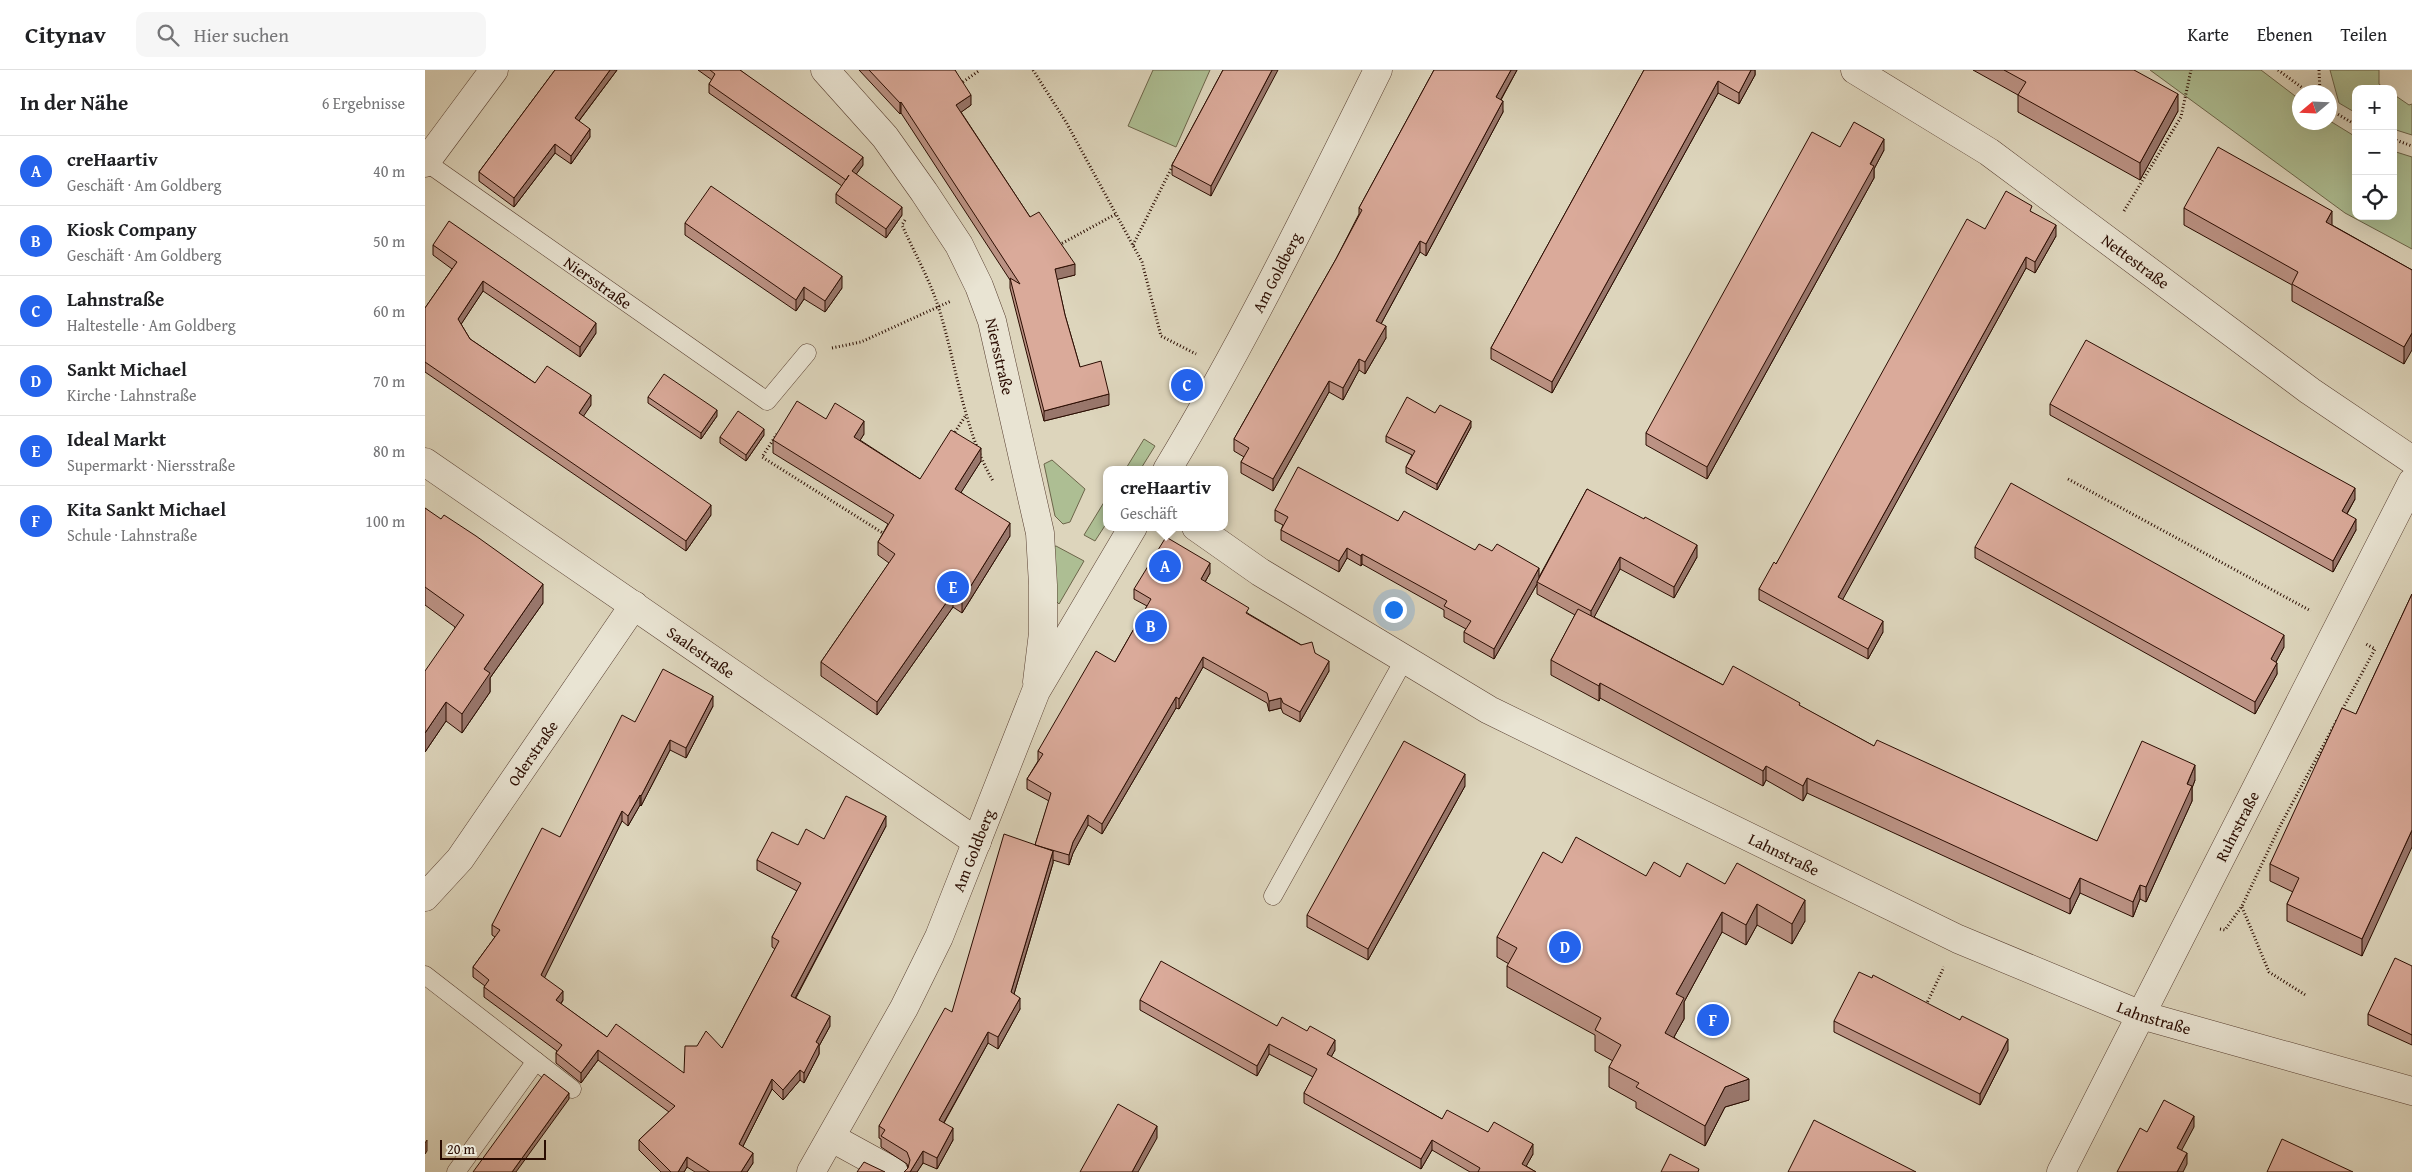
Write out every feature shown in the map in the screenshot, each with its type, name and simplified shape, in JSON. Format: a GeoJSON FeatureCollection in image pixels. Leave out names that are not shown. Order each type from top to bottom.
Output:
{"type":"FeatureCollection","features":[{"type":"Feature","properties":{"kind":"street","name":"Niersstraße"},"geometry":{"type":"LineString","coordinates":[[425,162],[494,70]]}},
{"type":"Feature","properties":{"kind":"street","name":"Niersstraße"},"geometry":{"type":"LineString","coordinates":[[825,70],[885,136],[924,192],[959,245],[979,286],[992,321],[1040,533],[1043,633],[1036,691]]}},
{"type":"Feature","properties":{"kind":"street","name":"Am Goldberg"},"geometry":{"type":"LineString","coordinates":[[1169,466],[1215,391],[1296,236],[1378,70]]}},
{"type":"Feature","properties":{"kind":"street","name":"Nettestraße"},"geometry":{"type":"LineString","coordinates":[[1855,70],[1989,152],[2310,391],[2412,460]]}},
{"type":"Feature","properties":{"kind":"street","name":"Saalestraße"},"geometry":{"type":"LineString","coordinates":[[425,462],[977,842]]}},
{"type":"Feature","properties":{"kind":"street","name":"Ruhrstraße"},"geometry":{"type":"LineString","coordinates":[[2061,1172],[2410,489]]}},
{"type":"Feature","properties":{"kind":"street","name":"Am Goldberg"},"geometry":{"type":"LineString","coordinates":[[811,1172],[904,1008],[939,937],[1036,691],[1131,531]]}},
{"type":"Feature","properties":{"kind":"street","name":"Lahnstraße"},"geometry":{"type":"LineString","coordinates":[[1202,531],[1260,572],[1489,710],[1958,939],[2141,1015],[2412,1091]]}},
{"type":"Feature","properties":{"kind":"street","name":"Oderstraße"},"geometry":{"type":"LineString","coordinates":[[425,897],[461,859],[634,605]]}},
{"type":"Feature","properties":{"kind":"street"},"geometry":{"type":"LineString","coordinates":[[832,1138],[893,1172]]}},
{"type":"Feature","properties":{"kind":"lane","name":"Niersstraße"},"geometry":{"type":"LineString","coordinates":[[425,162],[767,401]]}},
{"type":"Feature","properties":{"kind":"lane"},"geometry":{"type":"LineString","coordinates":[[767,401],[807,353]]}},
{"type":"Feature","properties":{"kind":"lane"},"geometry":{"type":"LineString","coordinates":[[1273,896],[1404,660]]}},
{"type":"Feature","properties":{"kind":"lane"},"geometry":{"type":"LineString","coordinates":[[425,975],[572,1089]]}},
{"type":"Feature","properties":{"kind":"lane"},"geometry":{"type":"LineString","coordinates":[[455,1172],[537,1061]]}},
{"type":"Feature","properties":{"kind":"path"},"geometry":{"type":"LineString","coordinates":[[956,87],[980,70]]}},
{"type":"Feature","properties":{"kind":"path"},"geometry":{"type":"LineString","coordinates":[[1033,70],[1066,122],[1142,262],[1161,336],[1179,345]]}},
{"type":"Feature","properties":{"kind":"path"},"geometry":{"type":"LineString","coordinates":[[2107,239],[2181,117],[2191,70]]}},
{"type":"Feature","properties":{"kind":"path"},"geometry":{"type":"LineString","coordinates":[[2278,70],[2298,85]]}},
{"type":"Feature","properties":{"kind":"path"},"geometry":{"type":"LineString","coordinates":[[2319,70],[2320,85]]}},
{"type":"Feature","properties":{"kind":"path"},"geometry":{"type":"LineString","coordinates":[[2337,114],[2352,123]]}},
{"type":"Feature","properties":{"kind":"path"},"geometry":{"type":"LineString","coordinates":[[2397,140],[2412,146]]}},
{"type":"Feature","properties":{"kind":"path"},"geometry":{"type":"LineString","coordinates":[[1133,245],[1175,161]]}},
{"type":"Feature","properties":{"kind":"path"},"geometry":{"type":"LineString","coordinates":[[924,192],[901,225],[938,308],[966,414],[987,470],[996,487]]}},
{"type":"Feature","properties":{"kind":"path"},"geometry":{"type":"LineString","coordinates":[[1056,246],[1116,214]]}},
{"type":"Feature","properties":{"kind":"path"},"geometry":{"type":"LineString","coordinates":[[807,353],[861,342],[938,308],[979,286]]}},
{"type":"Feature","properties":{"kind":"path"},"geometry":{"type":"LineString","coordinates":[[767,401],[789,416],[762,457],[886,535],[891,527]]}},
{"type":"Feature","properties":{"kind":"path"},"geometry":{"type":"LineString","coordinates":[[950,438],[966,414]]}},
{"type":"Feature","properties":{"kind":"path"},"geometry":{"type":"LineString","coordinates":[[2068,479],[2339,626],[2375,649],[2279,828],[2242,906],[2225,930],[2189,920]]}},
{"type":"Feature","properties":{"kind":"path"},"geometry":{"type":"LineString","coordinates":[[2242,906],[2269,972],[2307,996]]}},
{"type":"Feature","properties":{"kind":"path"},"geometry":{"type":"LineString","coordinates":[[1919,1001],[1926,1005],[1958,939]]}},
{"type":"Feature","properties":{"kind":"green space"},"geometry":{"type":"Polygon","coordinates":[[[1153,70],[1210,70],[1176,147],[1128,126],[1153,70]]]}},
{"type":"Feature","properties":{"kind":"green space"},"geometry":{"type":"Polygon","coordinates":[[[2150,70],[2261,70],[2292,94],[2292,130],[2337,130],[2337,125],[2352,135],[2352,217],[2150,70]]]}},
{"type":"Feature","properties":{"kind":"green space"},"geometry":{"type":"Polygon","coordinates":[[[2330,70],[2379,70],[2380,85],[2352,85],[2352,111],[2339,103],[2337,85],[2334,85],[2330,70]]]}},
{"type":"Feature","properties":{"kind":"green space"},"geometry":{"type":"Polygon","coordinates":[[[2397,97],[2409,105],[2412,104],[2412,135],[2397,130],[2397,97]]]}},
{"type":"Feature","properties":{"kind":"green space"},"geometry":{"type":"Polygon","coordinates":[[[2397,152],[2412,157],[2412,249],[2358,220],[2397,220],[2397,152]]]}},
{"type":"Feature","properties":{"kind":"green space"},"geometry":{"type":"Polygon","coordinates":[[[1144,439],[1155,446],[1142,466],[1127,466],[1144,439]]]}},
{"type":"Feature","properties":{"kind":"green space"},"geometry":{"type":"Polygon","coordinates":[[[1052,460],[1085,489],[1070,522],[1063,524],[1055,516],[1044,464],[1052,460]]]}},
{"type":"Feature","properties":{"kind":"green space"},"geometry":{"type":"Polygon","coordinates":[[[1103,504],[1103,529],[1095,541],[1084,535],[1103,504]]]}},
{"type":"Feature","properties":{"kind":"green space"},"geometry":{"type":"Polygon","coordinates":[[[1056,546],[1084,561],[1059,604],[1055,600],[1047,548],[1056,546]]]}},
{"type":"Feature","properties":{"kind":"building"},"geometry":{"type":"Polygon","coordinates":[[[555,70],[610,70],[575,118],[590,129],[571,156],[555,144],[514,198],[479,172],[555,70]]]}},
{"type":"Feature","properties":{"kind":"building"},"geometry":{"type":"Polygon","coordinates":[[[710,70],[740,70],[863,157],[852,171],[902,207],[886,229],[836,194],[846,180],[709,84],[715,74],[710,70]]]}},
{"type":"Feature","properties":{"kind":"building"},"geometry":{"type":"Polygon","coordinates":[[[869,70],[955,70],[971,95],[956,105],[1030,217],[1039,212],[1075,264],[1055,269],[1065,315],[1080,367],[1101,361],[1109,394],[1044,411],[1010,278],[1020,284],[901,102],[869,70]]]}},
{"type":"Feature","properties":{"kind":"building"},"geometry":{"type":"Polygon","coordinates":[[[1223,70],[1272,70],[1211,186],[1172,165],[1223,70]]]}},
{"type":"Feature","properties":{"kind":"building"},"geometry":{"type":"Polygon","coordinates":[[[1434,70],[1511,70],[1496,97],[1503,101],[1426,244],[1420,241],[1376,321],[1386,326],[1365,362],[1359,359],[1343,388],[1329,381],[1273,479],[1241,462],[1249,448],[1234,439],[1336,259],[1362,210],[1359,208],[1434,70]]]}},
{"type":"Feature","properties":{"kind":"building"},"geometry":{"type":"Polygon","coordinates":[[[1644,70],[1751,70],[1739,93],[1718,81],[1552,382],[1491,348],[1644,70]]]}},
{"type":"Feature","properties":{"kind":"building"},"geometry":{"type":"Polygon","coordinates":[[[2004,70],[2134,70],[2178,94],[2140,163],[2018,95],[2026,82],[2004,70]]]}},
{"type":"Feature","properties":{"kind":"building"},"geometry":{"type":"Polygon","coordinates":[[[1854,122],[1884,139],[1870,164],[1874,166],[1707,467],[1646,433],[1812,132],[1840,147],[1854,122]]]}},
{"type":"Feature","properties":{"kind":"building"},"geometry":{"type":"Polygon","coordinates":[[[2218,147],[2332,211],[2326,222],[2412,270],[2412,333],[2404,347],[2292,284],[2298,272],[2184,208],[2218,147]]]}},
{"type":"Feature","properties":{"kind":"building"},"geometry":{"type":"Polygon","coordinates":[[[711,186],[842,276],[825,301],[804,287],[796,300],[685,223],[711,186]]]}},
{"type":"Feature","properties":{"kind":"building"},"geometry":{"type":"Polygon","coordinates":[[[2006,191],[2032,206],[2030,211],[2056,225],[2035,262],[2026,257],[1838,597],[1883,621],[1868,649],[1759,589],[1774,562],[1776,564],[1967,219],[1985,229],[2006,191]]]}},
{"type":"Feature","properties":{"kind":"building"},"geometry":{"type":"Polygon","coordinates":[[[449,221],[596,323],[580,347],[483,281],[458,319],[470,339],[535,383],[547,366],[591,395],[579,413],[711,505],[686,541],[425,362],[425,308],[457,262],[433,245],[449,221]]]}},
{"type":"Feature","properties":{"kind":"building"},"geometry":{"type":"Polygon","coordinates":[[[2086,340],[2355,488],[2342,511],[2356,519],[2333,561],[2050,404],[2086,340]]]}},
{"type":"Feature","properties":{"kind":"building"},"geometry":{"type":"Polygon","coordinates":[[[664,374],[717,410],[701,433],[648,397],[664,374]]]}},
{"type":"Feature","properties":{"kind":"building"},"geometry":{"type":"Polygon","coordinates":[[[1407,397],[1435,413],[1440,405],[1471,421],[1437,484],[1406,467],[1415,451],[1386,436],[1407,397]]]}},
{"type":"Feature","properties":{"kind":"building"},"geometry":{"type":"Polygon","coordinates":[[[797,401],[826,419],[835,403],[864,421],[854,437],[920,479],[951,430],[981,448],[955,489],[1010,523],[962,600],[953,593],[877,702],[821,662],[895,554],[878,542],[894,515],[773,440],[797,401]]]}},
{"type":"Feature","properties":{"kind":"building"},"geometry":{"type":"Polygon","coordinates":[[[738,411],[764,429],[746,455],[720,437],[738,411]]]}},
{"type":"Feature","properties":{"kind":"building"},"geometry":{"type":"Polygon","coordinates":[[[1298,467],[1398,521],[1404,511],[1475,550],[1479,544],[1492,551],[1497,544],[1539,568],[1494,649],[1464,632],[1471,621],[1444,606],[1447,601],[1362,554],[1361,556],[1347,548],[1339,561],[1281,530],[1288,517],[1275,510],[1298,467]]]}},
{"type":"Feature","properties":{"kind":"building"},"geometry":{"type":"Polygon","coordinates":[[[2011,483],[2284,635],[2271,659],[2277,663],[2255,702],[1975,547],[2011,483]]]}},
{"type":"Feature","properties":{"kind":"building"},"geometry":{"type":"Polygon","coordinates":[[[1587,489],[1697,545],[1674,587],[1620,557],[1591,611],[1537,582],[1587,489]]]}},
{"type":"Feature","properties":{"kind":"building"},"geometry":{"type":"Polygon","coordinates":[[[425,508],[441,519],[444,515],[543,584],[484,669],[490,673],[462,714],[446,702],[425,733],[425,671],[464,615],[425,587],[425,508]]]}},
{"type":"Feature","properties":{"kind":"building"},"geometry":{"type":"Polygon","coordinates":[[[1166,537],[1210,563],[1201,579],[1249,608],[1246,613],[1301,645],[1312,642],[1315,653],[1329,661],[1300,712],[1283,703],[1281,698],[1269,701],[1267,693],[1203,657],[1179,699],[1176,697],[1102,824],[1088,815],[1073,842],[1069,855],[1035,845],[1051,793],[1027,779],[1043,754],[1038,751],[1096,651],[1115,662],[1151,599],[1134,589],[1166,537]]]}},
{"type":"Feature","properties":{"kind":"building"},"geometry":{"type":"Polygon","coordinates":[[[2412,594],[2412,830],[2362,939],[2287,904],[2299,878],[2270,864],[2342,708],[2356,714],[2412,594]]]}},
{"type":"Feature","properties":{"kind":"building"},"geometry":{"type":"Polygon","coordinates":[[[1578,609],[1723,685],[1733,666],[1874,746],[1877,740],[2097,841],[2142,741],[2195,765],[2187,784],[2192,786],[2146,887],[2140,885],[2133,902],[2080,878],[2070,899],[1807,778],[1803,786],[1766,766],[1763,771],[1600,683],[1599,686],[1551,660],[1578,609]]]}},
{"type":"Feature","properties":{"kind":"building"},"geometry":{"type":"Polygon","coordinates":[[[663,669],[713,696],[686,748],[670,740],[641,796],[628,816],[622,811],[541,975],[563,991],[556,1000],[607,1037],[616,1024],[684,1073],[685,1046],[697,1046],[706,1031],[722,1048],[779,941],[772,937],[801,883],[757,860],[772,832],[798,845],[806,829],[824,839],[846,796],[886,816],[791,996],[830,1016],[816,1042],[819,1044],[804,1073],[800,1070],[783,1090],[772,1079],[739,1144],[753,1153],[741,1172],[710,1172],[687,1157],[678,1172],[671,1172],[639,1140],[675,1106],[598,1050],[581,1073],[556,1053],[562,1045],[484,987],[489,980],[473,967],[500,930],[492,925],[542,828],[560,837],[622,715],[635,722],[663,669]]]}},
{"type":"Feature","properties":{"kind":"building"},"geometry":{"type":"Polygon","coordinates":[[[1404,741],[1465,774],[1368,949],[1307,915],[1404,741]]]}},
{"type":"Feature","properties":{"kind":"building"},"geometry":{"type":"Polygon","coordinates":[[[1004,834],[1053,851],[1011,992],[1020,998],[998,1037],[988,1032],[939,1120],[953,1128],[937,1158],[923,1151],[910,1172],[904,1172],[908,1168],[910,1160],[907,1152],[881,1136],[885,1130],[879,1126],[945,1008],[952,1012],[1004,834]]]}},
{"type":"Feature","properties":{"kind":"building"},"geometry":{"type":"Polygon","coordinates":[[[1576,837],[1646,876],[1654,862],[1680,877],[1687,863],[1725,884],[1737,863],[1805,900],[1792,924],[1757,904],[1746,925],[1722,912],[1676,994],[1684,998],[1665,1033],[1749,1079],[1725,1087],[1705,1126],[1636,1087],[1639,1083],[1609,1067],[1621,1045],[1595,1030],[1601,1018],[1507,966],[1517,948],[1497,937],[1543,852],[1562,863],[1576,837]]]}},
{"type":"Feature","properties":{"kind":"building"},"geometry":{"type":"Polygon","coordinates":[[[2395,958],[2412,966],[2412,1035],[2368,1014],[2395,958]]]}},
{"type":"Feature","properties":{"kind":"building"},"geometry":{"type":"Polygon","coordinates":[[[1161,961],[1277,1026],[1282,1017],[1307,1031],[1310,1026],[1335,1040],[1327,1054],[1442,1119],[1447,1110],[1488,1132],[1494,1122],[1533,1144],[1522,1164],[1536,1172],[1478,1172],[1480,1168],[1432,1140],[1421,1159],[1304,1093],[1317,1069],[1269,1044],[1257,1066],[1140,1000],[1161,961]]]}},
{"type":"Feature","properties":{"kind":"building"},"geometry":{"type":"Polygon","coordinates":[[[1859,972],[1872,978],[1873,975],[1960,1020],[1962,1016],[2008,1039],[1980,1094],[1834,1021],[1859,972]]]}},
{"type":"Feature","properties":{"kind":"building"},"geometry":{"type":"Polygon","coordinates":[[[544,1074],[569,1093],[512,1172],[473,1172],[544,1074]]]}},
{"type":"Feature","properties":{"kind":"building"},"geometry":{"type":"Polygon","coordinates":[[[2164,1100],[2194,1116],[2177,1148],[2187,1153],[2177,1172],[2117,1172],[2140,1128],[2147,1132],[2164,1100]]]}},
{"type":"Feature","properties":{"kind":"building"},"geometry":{"type":"Polygon","coordinates":[[[1118,1104],[1157,1126],[1132,1172],[1080,1172],[1118,1104]]]}},
{"type":"Feature","properties":{"kind":"building"},"geometry":{"type":"Polygon","coordinates":[[[1814,1120],[1916,1172],[1788,1172],[1814,1120]]]}},
{"type":"Feature","properties":{"kind":"building"},"geometry":{"type":"Polygon","coordinates":[[[2282,1139],[2353,1172],[2267,1172],[2282,1139]]]}},
{"type":"Feature","properties":{"kind":"building"},"geometry":{"type":"Polygon","coordinates":[[[1670,1154],[1699,1169],[1698,1172],[1661,1172],[1670,1154]]]}},
{"type":"Feature","properties":{"kind":"building"},"geometry":{"type":"Polygon","coordinates":[[[864,1162],[885,1172],[857,1172],[864,1162]]]}},
{"type":"Feature","properties":{"kind":"place","name":"Lahnstraße"},"geometry":{"type":"Point","coordinates":[1187,385]}},
{"type":"Feature","properties":{"kind":"place","name":"creHaartiv"},"geometry":{"type":"Point","coordinates":[1165,566]}},
{"type":"Feature","properties":{"kind":"place","name":"Ideal Markt"},"geometry":{"type":"Point","coordinates":[953,587]}},
{"type":"Feature","properties":{"kind":"place","name":"Kiosk Company"},"geometry":{"type":"Point","coordinates":[1151,626]}},
{"type":"Feature","properties":{"kind":"place","name":"Sankt Michael"},"geometry":{"type":"Point","coordinates":[1565,947]}},
{"type":"Feature","properties":{"kind":"place","name":"Kita Sankt Michael"},"geometry":{"type":"Point","coordinates":[1713,1020]}}]}
